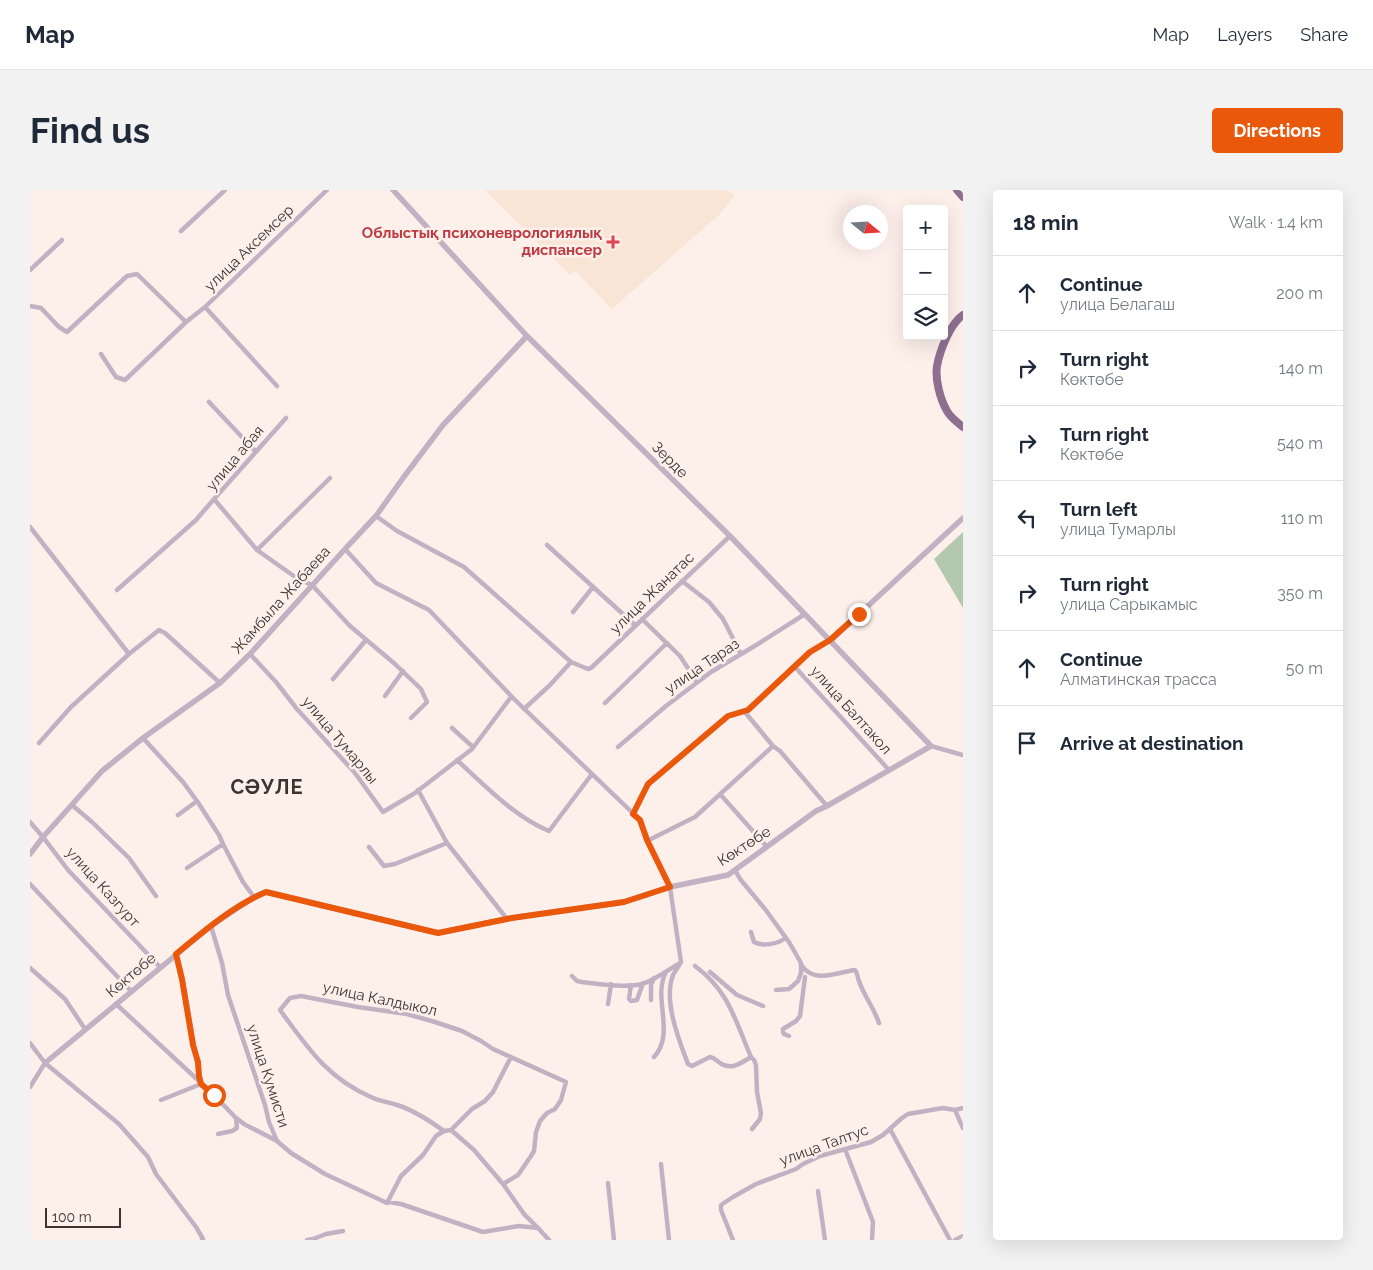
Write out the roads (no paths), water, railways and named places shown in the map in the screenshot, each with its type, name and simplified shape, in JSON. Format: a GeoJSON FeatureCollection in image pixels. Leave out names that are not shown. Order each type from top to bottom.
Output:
{"type":"FeatureCollection","features":[{"type":"Feature","properties":{"kind":"highway"},"geometry":{"type":"LineString","coordinates":[[957,190],[963,197]]}},
{"type":"Feature","properties":{"kind":"highway"},"geometry":{"type":"LineString","coordinates":[[963,315],[957,319],[945,340],[937,367],[939,390],[947,413],[963,428]]}},
{"type":"Feature","properties":{"kind":"street"},"geometry":{"type":"LineString","coordinates":[[181,231],[225,190]]}},
{"type":"Feature","properties":{"kind":"street","name":"улица Аксемсер"},"geometry":{"type":"LineString","coordinates":[[101,354],[116,377],[125,380],[328,190]]}},
{"type":"Feature","properties":{"kind":"street","name":"Зерде"},"geometry":{"type":"LineString","coordinates":[[393,190],[527,336],[730,536],[931,746]]}},
{"type":"Feature","properties":{"kind":"street"},"geometry":{"type":"LineString","coordinates":[[30,270],[62,240]]}},
{"type":"Feature","properties":{"kind":"street"},"geometry":{"type":"LineString","coordinates":[[30,306],[41,308],[59,327],[67,332],[127,276],[137,274],[186,322]]}},
{"type":"Feature","properties":{"kind":"street"},"geometry":{"type":"LineString","coordinates":[[205,307],[277,386]]}},
{"type":"Feature","properties":{"kind":"street","name":"Жамбыла Жабаева"},"geometry":{"type":"LineString","coordinates":[[30,854],[102,771],[143,738],[220,682],[250,654],[376,516],[443,425],[527,336]]}},
{"type":"Feature","properties":{"kind":"street"},"geometry":{"type":"LineString","coordinates":[[209,402],[256,452]]}},
{"type":"Feature","properties":{"kind":"street","name":"улица абая"},"geometry":{"type":"LineString","coordinates":[[286,418],[214,499],[257,550],[298,579],[312,585],[350,626],[422,689],[426,702],[411,718]]}},
{"type":"Feature","properties":{"kind":"street"},"geometry":{"type":"LineString","coordinates":[[257,550],[330,478]]}},
{"type":"Feature","properties":{"kind":"street"},"geometry":{"type":"LineString","coordinates":[[117,590],[196,520],[214,499]]}},
{"type":"Feature","properties":{"kind":"street"},"geometry":{"type":"LineString","coordinates":[[376,516],[397,531],[464,567],[571,662],[524,709]]}},
{"type":"Feature","properties":{"kind":"street"},"geometry":{"type":"LineString","coordinates":[[633,814],[648,784],[728,716],[748,710],[810,652],[830,640],[963,518]]}},
{"type":"Feature","properties":{"kind":"street"},"geometry":{"type":"LineString","coordinates":[[30,527],[129,654]]}},
{"type":"Feature","properties":{"kind":"street","name":"улица Жанатас"},"geometry":{"type":"LineString","coordinates":[[571,662],[588,669],[591,668],[730,536]]}},
{"type":"Feature","properties":{"kind":"street"},"geometry":{"type":"LineString","coordinates":[[548,545],[635,625]]}},
{"type":"Feature","properties":{"kind":"street"},"geometry":{"type":"LineString","coordinates":[[345,549],[376,583],[429,610],[511,697],[640,820],[647,840],[670,887],[682,962],[673,975],[670,995],[676,1030],[688,1064],[692,1066],[710,1057],[716,1059],[724,1066],[732,1067],[751,1057]]}},
{"type":"Feature","properties":{"kind":"street"},"geometry":{"type":"LineString","coordinates":[[682,581],[713,607],[722,619],[741,654]]}},
{"type":"Feature","properties":{"kind":"street"},"geometry":{"type":"LineString","coordinates":[[572,612],[593,587]]}},
{"type":"Feature","properties":{"kind":"street","name":"улица Тараз"},"geometry":{"type":"LineString","coordinates":[[618,747],[666,706],[711,672],[805,614]]}},
{"type":"Feature","properties":{"kind":"street"},"geometry":{"type":"LineString","coordinates":[[642,618],[680,656],[697,682]]}},
{"type":"Feature","properties":{"kind":"street"},"geometry":{"type":"LineString","coordinates":[[39,743],[70,706],[159,630],[165,633],[220,682]]}},
{"type":"Feature","properties":{"kind":"street"},"geometry":{"type":"LineString","coordinates":[[333,680],[366,640]]}},
{"type":"Feature","properties":{"kind":"street"},"geometry":{"type":"LineString","coordinates":[[605,703],[667,643]]}},
{"type":"Feature","properties":{"kind":"street","name":"улица Тумарлы"},"geometry":{"type":"LineString","coordinates":[[250,654],[355,773],[383,812],[418,790],[473,747],[511,697]]}},
{"type":"Feature","properties":{"kind":"street","name":"улица Балтакол"},"geometry":{"type":"LineString","coordinates":[[795,666],[889,770]]}},
{"type":"Feature","properties":{"kind":"street"},"geometry":{"type":"LineString","coordinates":[[385,696],[402,672]]}},
{"type":"Feature","properties":{"kind":"street"},"geometry":{"type":"LineString","coordinates":[[744,711],[827,806]]}},
{"type":"Feature","properties":{"kind":"street"},"geometry":{"type":"LineString","coordinates":[[452,728],[473,747]]}},
{"type":"Feature","properties":{"kind":"street"},"geometry":{"type":"LineString","coordinates":[[143,738],[197,800],[219,835],[243,882],[254,897]]}},
{"type":"Feature","properties":{"kind":"street"},"geometry":{"type":"LineString","coordinates":[[647,840],[694,817],[773,746]]}},
{"type":"Feature","properties":{"kind":"street"},"geometry":{"type":"LineString","coordinates":[[931,746],[963,755]]}},
{"type":"Feature","properties":{"kind":"street","name":"Көктөбе"},"geometry":{"type":"LineString","coordinates":[[45,1063],[211,926],[254,897],[266,892],[438,933],[507,919],[624,902],[670,887],[728,875],[816,811],[931,746]]}},
{"type":"Feature","properties":{"kind":"street"},"geometry":{"type":"LineString","coordinates":[[457,760],[498,798],[536,826],[549,831],[592,774]]}},
{"type":"Feature","properties":{"kind":"street"},"geometry":{"type":"LineString","coordinates":[[418,790],[447,842],[507,919]]}},
{"type":"Feature","properties":{"kind":"street"},"geometry":{"type":"LineString","coordinates":[[720,794],[767,847]]}},
{"type":"Feature","properties":{"kind":"street"},"geometry":{"type":"LineString","coordinates":[[178,815],[197,800]]}},
{"type":"Feature","properties":{"kind":"street"},"geometry":{"type":"LineString","coordinates":[[72,805],[128,858],[156,896]]}},
{"type":"Feature","properties":{"kind":"street","name":"улица Казгурт"},"geometry":{"type":"LineString","coordinates":[[30,822],[68,870],[160,967]]}},
{"type":"Feature","properties":{"kind":"street"},"geometry":{"type":"LineString","coordinates":[[369,848],[384,866],[395,864],[447,842]]}},
{"type":"Feature","properties":{"kind":"street"},"geometry":{"type":"LineString","coordinates":[[187,868],[223,844]]}},
{"type":"Feature","properties":{"kind":"street"},"geometry":{"type":"LineString","coordinates":[[735,870],[789,942],[806,972],[817,977],[855,970],[879,1022]]}},
{"type":"Feature","properties":{"kind":"street"},"geometry":{"type":"LineString","coordinates":[[30,884],[131,992]]}},
{"type":"Feature","properties":{"kind":"street","name":"улица Кумисти"},"geometry":{"type":"LineString","coordinates":[[211,926],[222,963],[228,995],[269,1122],[277,1141],[291,1153],[326,1174],[386,1203],[401,1204],[484,1232],[518,1226],[538,1228]]}},
{"type":"Feature","properties":{"kind":"street"},"geometry":{"type":"LineString","coordinates":[[751,932],[754,942],[760,945],[777,942],[786,938]]}},
{"type":"Feature","properties":{"kind":"street"},"geometry":{"type":"LineString","coordinates":[[176,954],[201,1084]]}},
{"type":"Feature","properties":{"kind":"street"},"geometry":{"type":"LineString","coordinates":[[572,976],[577,981],[582,982],[631,985],[643,983],[682,962]]}},
{"type":"Feature","properties":{"kind":"street"},"geometry":{"type":"LineString","coordinates":[[776,990],[789,989],[798,981],[802,973],[801,963]]}},
{"type":"Feature","properties":{"kind":"street"},"geometry":{"type":"LineString","coordinates":[[695,966],[714,983],[728,1002],[751,1057],[756,1064],[757,1092],[761,1113],[760,1119],[752,1129]]}},
{"type":"Feature","properties":{"kind":"street"},"geometry":{"type":"LineString","coordinates":[[30,968],[65,1000],[85,1029]]}},
{"type":"Feature","properties":{"kind":"street"},"geometry":{"type":"LineString","coordinates":[[654,1057],[660,1051],[664,1029],[662,983],[667,970]]}},
{"type":"Feature","properties":{"kind":"street"},"geometry":{"type":"LineString","coordinates":[[710,972],[737,994],[763,1006]]}},
{"type":"Feature","properties":{"kind":"street"},"geometry":{"type":"LineString","coordinates":[[789,1036],[784,1034],[783,1029],[796,1021],[800,1016],[805,977]]}},
{"type":"Feature","properties":{"kind":"street"},"geometry":{"type":"LineString","coordinates":[[651,1000],[651,985],[654,978]]}},
{"type":"Feature","properties":{"kind":"street"},"geometry":{"type":"LineString","coordinates":[[631,985],[629,999],[634,1001],[637,1000],[643,983]]}},
{"type":"Feature","properties":{"kind":"street"},"geometry":{"type":"LineString","coordinates":[[608,1004],[612,984]]}},
{"type":"Feature","properties":{"kind":"street","name":"улица Калдыкол"},"geometry":{"type":"LineString","coordinates":[[444,1131],[430,1121],[399,1105],[373,1098],[336,1077],[312,1054],[280,1010],[290,998],[301,996],[407,1014],[462,1031],[481,1040],[493,1049],[566,1082],[561,1100],[540,1121],[536,1132],[534,1151],[531,1156],[518,1175],[503,1184]]}},
{"type":"Feature","properties":{"kind":"street"},"geometry":{"type":"LineString","coordinates":[[116,1004],[214,1095],[236,1118],[277,1141]]}},
{"type":"Feature","properties":{"kind":"street"},"geometry":{"type":"LineString","coordinates":[[30,1043],[45,1063],[118,1124],[148,1157],[156,1174],[196,1227],[202,1240]]}},
{"type":"Feature","properties":{"kind":"street"},"geometry":{"type":"LineString","coordinates":[[386,1203],[400,1176],[422,1155],[436,1136],[444,1131],[452,1130],[472,1109],[493,1092],[511,1057]]}},
{"type":"Feature","properties":{"kind":"street"},"geometry":{"type":"LineString","coordinates":[[30,1087],[45,1063]]}},
{"type":"Feature","properties":{"kind":"street"},"geometry":{"type":"LineString","coordinates":[[161,1100],[201,1084]]}},
{"type":"Feature","properties":{"kind":"street","name":"улица Талтус"},"geometry":{"type":"LineString","coordinates":[[733,1240],[720,1210],[722,1205],[732,1197],[756,1184],[796,1170],[803,1164],[820,1156],[871,1142],[883,1135],[908,1114],[943,1108],[955,1110],[963,1108]]}},
{"type":"Feature","properties":{"kind":"street"},"geometry":{"type":"LineString","coordinates":[[955,1110],[963,1128]]}},
{"type":"Feature","properties":{"kind":"street"},"geometry":{"type":"LineString","coordinates":[[218,1134],[237,1128],[236,1118]]}},
{"type":"Feature","properties":{"kind":"street"},"geometry":{"type":"LineString","coordinates":[[890,1129],[950,1240]]}},
{"type":"Feature","properties":{"kind":"street"},"geometry":{"type":"LineString","coordinates":[[452,1130],[474,1150],[503,1184],[524,1214],[549,1240]]}},
{"type":"Feature","properties":{"kind":"street"},"geometry":{"type":"LineString","coordinates":[[845,1149],[873,1222],[872,1240]]}},
{"type":"Feature","properties":{"kind":"street"},"geometry":{"type":"LineString","coordinates":[[661,1164],[668,1240]]}},
{"type":"Feature","properties":{"kind":"street"},"geometry":{"type":"LineString","coordinates":[[608,1183],[614,1240]]}},
{"type":"Feature","properties":{"kind":"street"},"geometry":{"type":"LineString","coordinates":[[818,1191],[825,1240]]}},
{"type":"Feature","properties":{"kind":"street"},"geometry":{"type":"LineString","coordinates":[[518,1226],[524,1214]]}},
{"type":"Feature","properties":{"kind":"street"},"geometry":{"type":"LineString","coordinates":[[307,1240],[343,1231]]}},
{"type":"Feature","properties":{"kind":"street"},"geometry":{"type":"LineString","coordinates":[[955,1240],[963,1236]]}},
{"type":"Feature","properties":{"kind":"place","name":"Облыстық психоневрологиялық диспансер"},"geometry":{"type":"Point","coordinates":[613,242]}},
{"type":"Feature","properties":{"kind":"district","name":"СӘУЛЕ"},"geometry":{"type":"Point","coordinates":[267,787]}}]}
